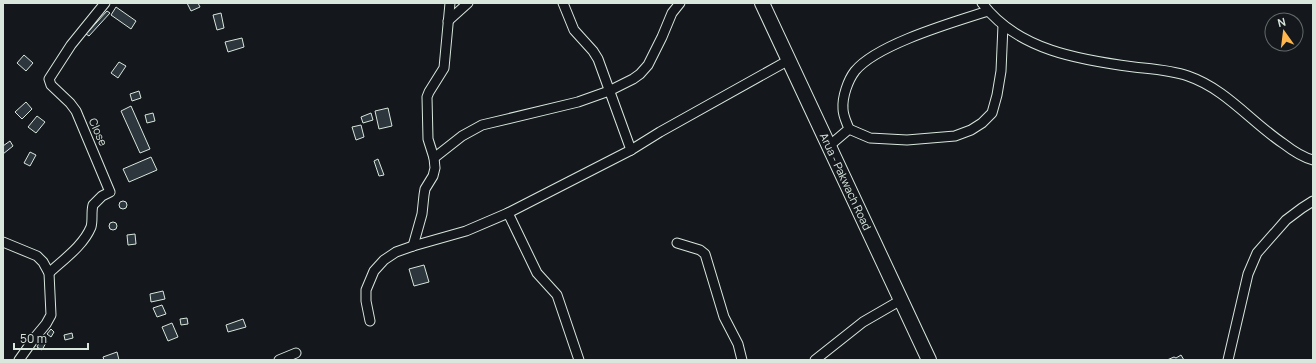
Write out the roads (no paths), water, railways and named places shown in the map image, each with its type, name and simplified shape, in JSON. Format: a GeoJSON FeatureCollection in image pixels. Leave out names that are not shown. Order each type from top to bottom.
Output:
{"type":"FeatureCollection","features":[{"type":"Feature","properties":{"kind":"main road","name":"Arua - Pakwach Road"},"geometry":{"type":"LineString","coordinates":[[762,3],[929,360]]}},
{"type":"Feature","properties":{"kind":"street","name":"Close"},"geometry":{"type":"LineString","coordinates":[[49,273],[75,250],[83,240],[91,227],[93,205],[102,196],[110,192],[76,111],[70,102],[51,85],[49,79],[71,45],[105,3]]}},
{"type":"Feature","properties":{"kind":"street"},"geometry":{"type":"LineString","coordinates":[[413,246],[422,214],[425,189],[433,176],[435,168],[434,158],[428,139],[427,97],[444,68],[450,3]]}},
{"type":"Feature","properties":{"kind":"street"},"geometry":{"type":"LineString","coordinates":[[448,21],[468,3]]}},
{"type":"Feature","properties":{"kind":"street"},"geometry":{"type":"LineString","coordinates":[[563,3],[574,30],[596,55],[631,150]]}},
{"type":"Feature","properties":{"kind":"street"},"geometry":{"type":"LineString","coordinates":[[434,158],[462,136],[482,125],[578,102],[609,91],[633,79],[648,65],[672,13],[680,3]]}},
{"type":"Feature","properties":{"kind":"street"},"geometry":{"type":"LineString","coordinates":[[849,129],[843,109],[844,97],[854,72],[879,52],[985,7],[1003,25],[1019,36],[1033,43],[1089,61],[1170,72],[1188,76],[1209,85],[1277,139],[1300,155],[1313,160]]}},
{"type":"Feature","properties":{"kind":"street"},"geometry":{"type":"LineString","coordinates":[[849,129],[870,138],[907,140],[956,136],[971,130],[982,123],[992,113],[997,95],[1001,71],[1003,25]]}},
{"type":"Feature","properties":{"kind":"street"},"geometry":{"type":"LineString","coordinates":[[370,321],[366,301],[366,290],[374,271],[384,260],[396,252],[466,231],[508,213],[631,150],[660,132],[789,60]]}},
{"type":"Feature","properties":{"kind":"street"},"geometry":{"type":"LineString","coordinates":[[829,146],[849,129]]}},
{"type":"Feature","properties":{"kind":"street"},"geometry":{"type":"LineString","coordinates":[[1228,360],[1248,274],[1257,253],[1286,220],[1313,201]]}},
{"type":"Feature","properties":{"kind":"street"},"geometry":{"type":"LineString","coordinates":[[508,213],[537,273],[557,295],[579,360]]}},
{"type":"Feature","properties":{"kind":"street"},"geometry":{"type":"LineString","coordinates":[[3,242],[38,256],[49,273],[51,315],[19,360]]}},
{"type":"Feature","properties":{"kind":"street"},"geometry":{"type":"LineString","coordinates":[[677,243],[700,250],[705,254],[724,317],[738,344],[742,360]]}},
{"type":"Feature","properties":{"kind":"street"},"geometry":{"type":"LineString","coordinates":[[815,360],[863,322],[901,300]]}},
{"type":"Feature","properties":{"kind":"street"},"geometry":{"type":"LineString","coordinates":[[279,360],[296,353]]}}]}
